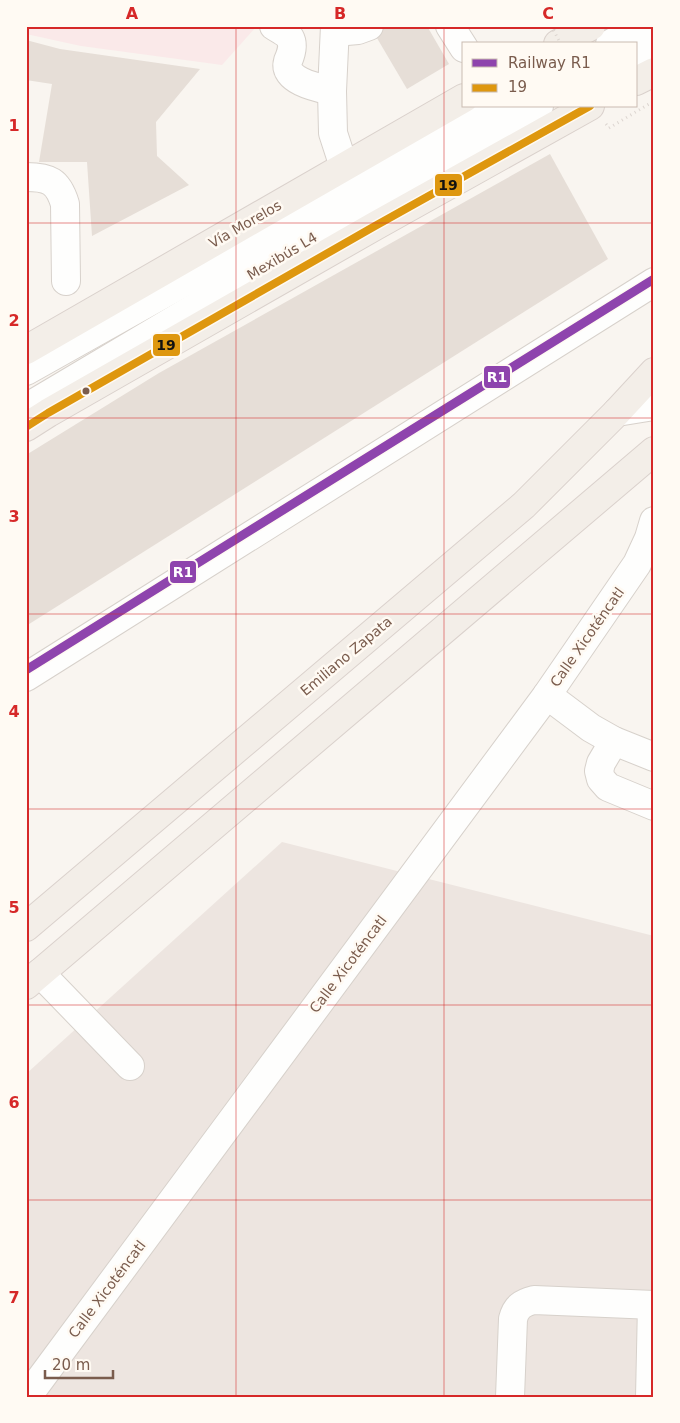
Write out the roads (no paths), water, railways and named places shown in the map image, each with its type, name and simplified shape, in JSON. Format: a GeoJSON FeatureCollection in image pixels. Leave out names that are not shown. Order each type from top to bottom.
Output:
{"type":"FeatureCollection","features":[{"type":"Feature","properties":{"kind":"main road"},"geometry":{"type":"LineString","coordinates":[[563,42],[590,26]]}},
{"type":"Feature","properties":{"kind":"main road"},"geometry":{"type":"LineString","coordinates":[[638,80],[654,72]]}},
{"type":"Feature","properties":{"kind":"main road","name":"Vía Morelos"},"geometry":{"type":"LineString","coordinates":[[26,427],[359,197],[462,100]]}},
{"type":"Feature","properties":{"kind":"main road","name":"Vía Morelos"},"geometry":{"type":"LineString","coordinates":[[26,350],[359,197],[585,108]]}},
{"type":"Feature","properties":{"kind":"main road","name":"Emiliano Zapata"},"geometry":{"type":"LineString","coordinates":[[26,927],[524,505],[618,412],[654,372]]}},
{"type":"Feature","properties":{"kind":"main road"},"geometry":{"type":"LineString","coordinates":[[33,979],[653,458]]}},
{"type":"Feature","properties":{"kind":"street"},"geometry":{"type":"LineString","coordinates":[[274,26],[289,36],[291,40],[291,55],[287,64],[290,73],[312,86],[332,91]]}},
{"type":"Feature","properties":{"kind":"street"},"geometry":{"type":"LineString","coordinates":[[359,197],[333,133],[332,91],[335,29],[358,30],[369,26]]}},
{"type":"Feature","properties":{"kind":"street"},"geometry":{"type":"LineString","coordinates":[[450,26],[462,45]]}},
{"type":"Feature","properties":{"kind":"street"},"geometry":{"type":"LineString","coordinates":[[613,42],[641,26]]}},
{"type":"Feature","properties":{"kind":"street"},"geometry":{"type":"LineString","coordinates":[[638,53],[654,44]]}},
{"type":"Feature","properties":{"kind":"street","name":"Mexibús L4"},"geometry":{"type":"LineString","coordinates":[[26,408],[359,197],[495,108]]}},
{"type":"Feature","properties":{"kind":"street","name":"Mexibús L4"},"geometry":{"type":"LineString","coordinates":[[26,371],[359,197],[535,108]]}},
{"type":"Feature","properties":{"kind":"street"},"geometry":{"type":"LineString","coordinates":[[26,177],[39,177],[50,180],[62,194],[65,204],[66,281]]}},
{"type":"Feature","properties":{"kind":"street"},"geometry":{"type":"LineString","coordinates":[[26,676],[654,282]]}},
{"type":"Feature","properties":{"kind":"street"},"geometry":{"type":"LineString","coordinates":[[618,412],[654,406]]}},
{"type":"Feature","properties":{"kind":"street","name":"Calle Xicoténcatl"},"geometry":{"type":"LineString","coordinates":[[27,1397],[547,695],[637,564],[654,522]]}},
{"type":"Feature","properties":{"kind":"street"},"geometry":{"type":"LineString","coordinates":[[547,695],[591,728],[614,741],[654,757]]}},
{"type":"Feature","properties":{"kind":"street"},"geometry":{"type":"LineString","coordinates":[[614,741],[601,763],[599,770],[602,779],[608,787],[654,806]]}},
{"type":"Feature","properties":{"kind":"street"},"geometry":{"type":"LineString","coordinates":[[33,979],[130,1066]]}},
{"type":"Feature","properties":{"kind":"street"},"geometry":{"type":"LineString","coordinates":[[510,1397],[513,1320],[519,1306],[524,1302],[534,1300],[653,1305],[650,1397]]}},
{"type":"Feature","properties":{"kind":"rail line","name":"R1"},"geometry":{"type":"LineString","coordinates":[[26,670],[654,279]]}}]}
